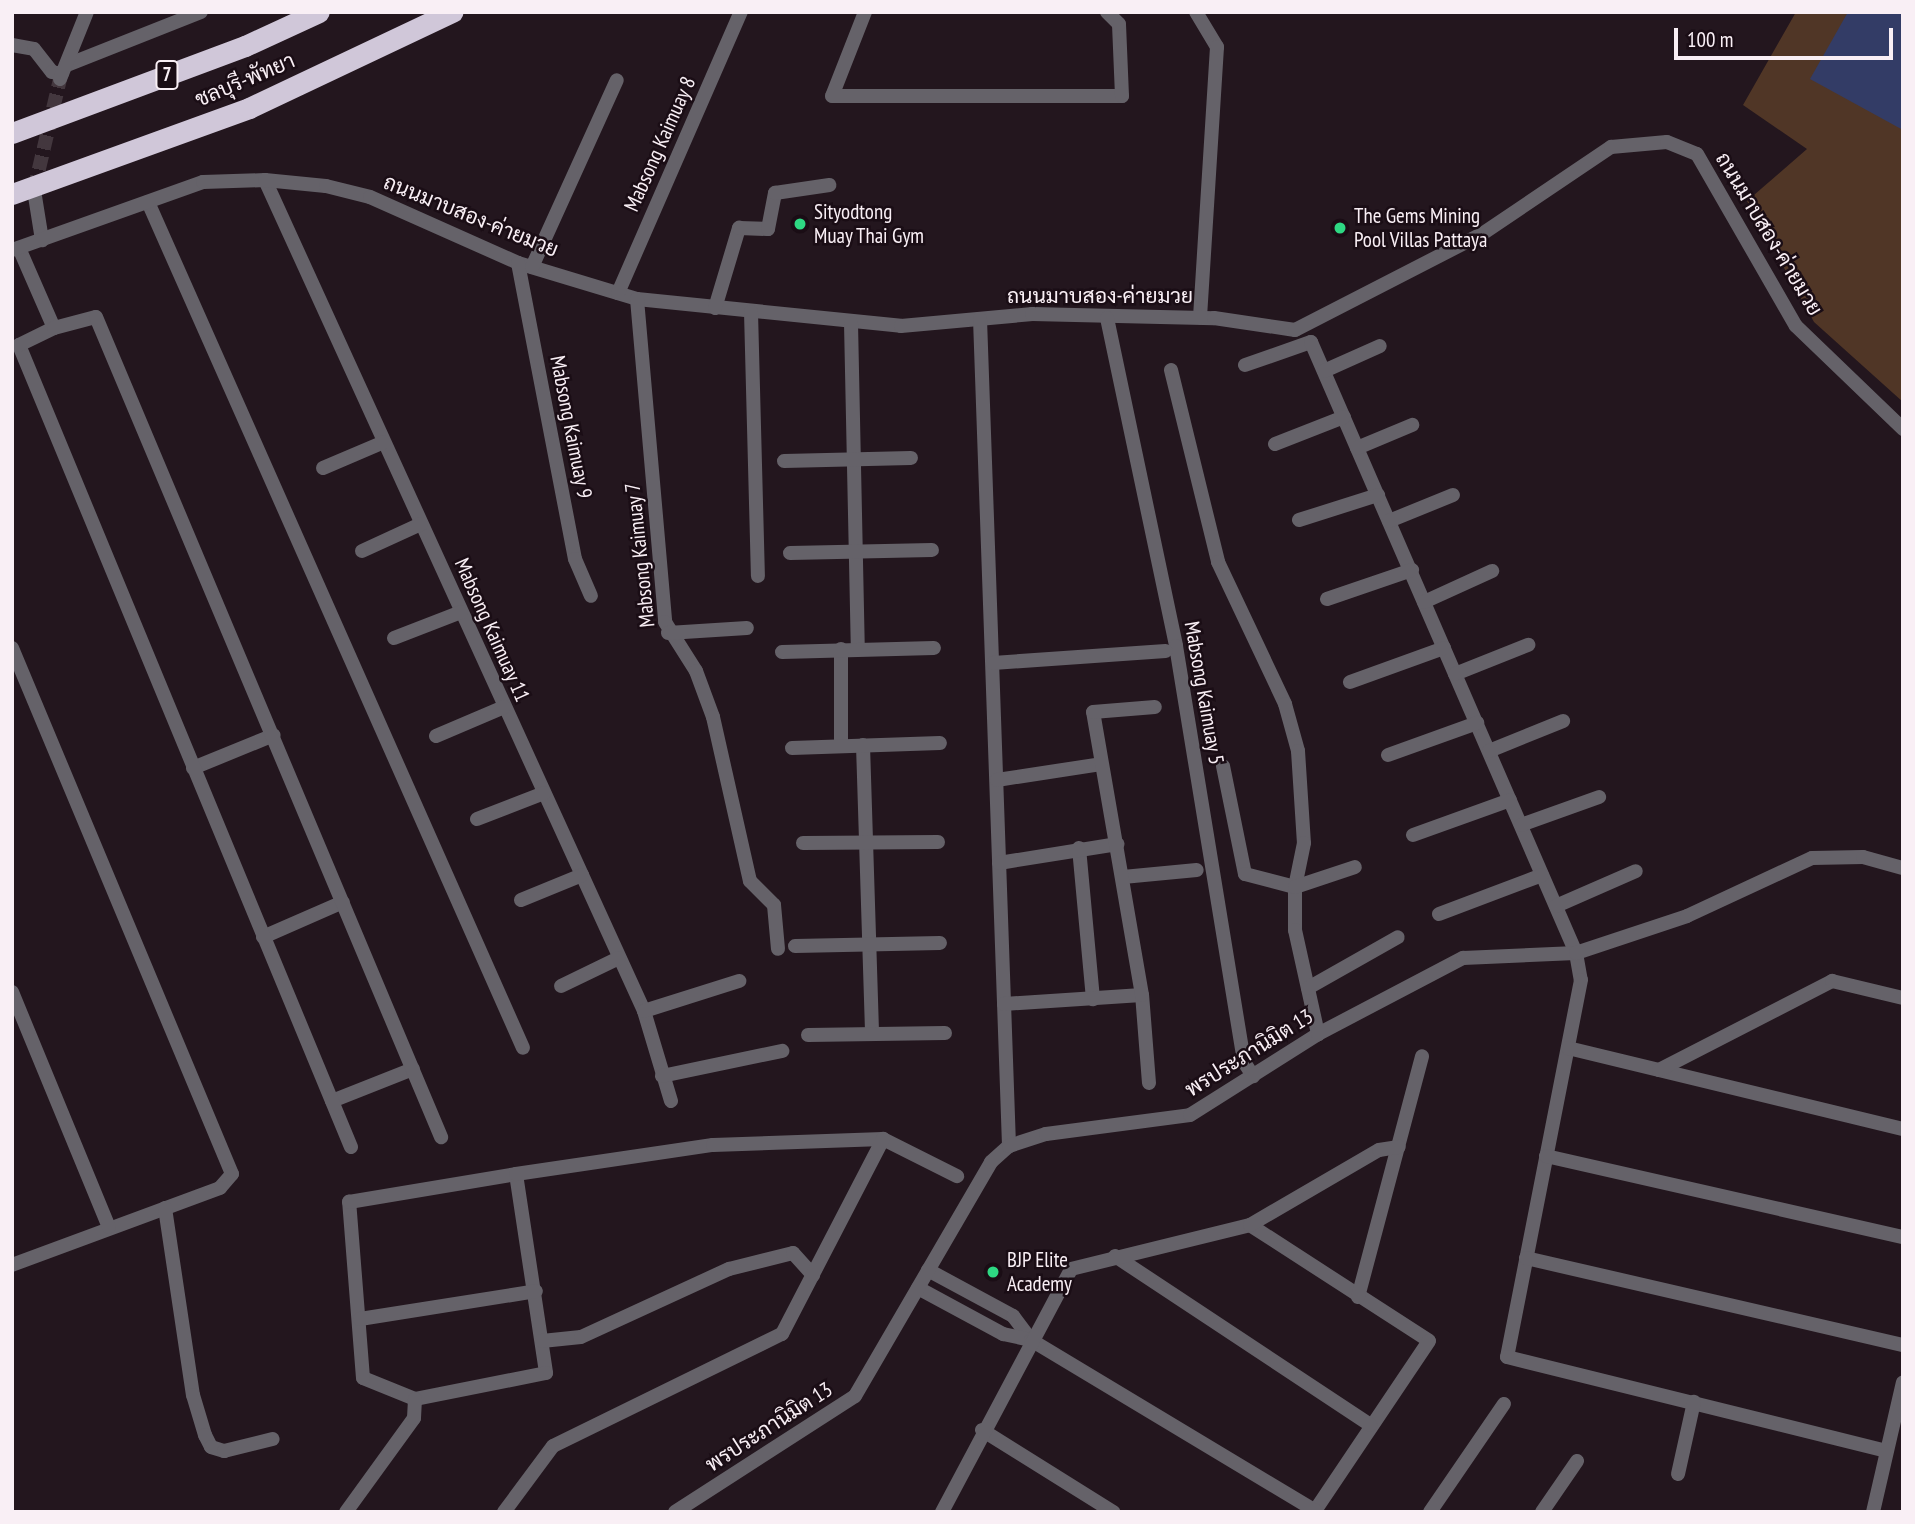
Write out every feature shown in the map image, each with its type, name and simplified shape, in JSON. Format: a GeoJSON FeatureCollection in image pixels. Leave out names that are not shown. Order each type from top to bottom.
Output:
{"type":"FeatureCollection","features":[{"type":"Feature","properties":{"kind":"highway","name":"7"},"geometry":{"type":"LineString","coordinates":[[12,133],[319,12]]}},
{"type":"Feature","properties":{"kind":"highway","name":"ชลบุรี-พัทยา"},"geometry":{"type":"LineString","coordinates":[[12,194],[249,108],[452,12]]}},
{"type":"Feature","properties":{"kind":"street"},"geometry":{"type":"LineString","coordinates":[[63,73],[87,12]]}},
{"type":"Feature","properties":{"kind":"street"},"geometry":{"type":"LineString","coordinates":[[12,44],[34,49],[52,72],[63,73],[201,12]]}},
{"type":"Feature","properties":{"kind":"street","name":"Mabsong Kaimuay 8"},"geometry":{"type":"LineString","coordinates":[[618,293],[741,12]]}},
{"type":"Feature","properties":{"kind":"street"},"geometry":{"type":"LineString","coordinates":[[865,12],[832,96],[1122,96],[1119,24],[1107,12]]}},
{"type":"Feature","properties":{"kind":"street"},"geometry":{"type":"LineString","coordinates":[[1196,12],[1217,47],[1200,317]]}},
{"type":"Feature","properties":{"kind":"street"},"geometry":{"type":"LineString","coordinates":[[525,265],[617,80]]}},
{"type":"Feature","properties":{"kind":"street","name":"ถนนมาบสอง-ค่ายมวย"},"geometry":{"type":"LineString","coordinates":[[16,249],[203,182],[265,180],[326,186],[370,197],[525,265],[637,299],[851,323],[901,326],[1032,314],[1107,318],[1200,317],[1295,330],[1482,234],[1611,147],[1667,142],[1697,154],[1796,326],[1903,429]]}},
{"type":"Feature","properties":{"kind":"street","name":"Mabsong Kaimuay 11"},"geometry":{"type":"LineString","coordinates":[[265,180],[643,1011],[671,1101]]}},
{"type":"Feature","properties":{"kind":"street"},"geometry":{"type":"LineString","coordinates":[[715,307],[739,228],[768,229],[775,193],[829,185]]}},
{"type":"Feature","properties":{"kind":"street"},"geometry":{"type":"LineString","coordinates":[[34,190],[42,240]]}},
{"type":"Feature","properties":{"kind":"street"},"geometry":{"type":"LineString","coordinates":[[148,202],[523,1048]]}},
{"type":"Feature","properties":{"kind":"street"},"geometry":{"type":"LineString","coordinates":[[16,249],[54,328]]}},
{"type":"Feature","properties":{"kind":"street","name":"Mabsong Kaimuay 9"},"geometry":{"type":"LineString","coordinates":[[525,265],[575,559],[591,596]]}},
{"type":"Feature","properties":{"kind":"street","name":"Mabsong Kaimuay 7"},"geometry":{"type":"LineString","coordinates":[[637,299],[668,633],[696,671],[713,718],[750,881],[774,905],[778,949]]}},
{"type":"Feature","properties":{"kind":"street"},"geometry":{"type":"LineString","coordinates":[[751,312],[758,576]]}},
{"type":"Feature","properties":{"kind":"street"},"geometry":{"type":"LineString","coordinates":[[351,1147],[19,345],[54,328],[96,317],[441,1137]]}},
{"type":"Feature","properties":{"kind":"street","name":"Mabsong Kaimuay 5"},"geometry":{"type":"LineString","coordinates":[[1107,318],[1175,646],[1244,1062],[1253,1076]]}},
{"type":"Feature","properties":{"kind":"street"},"geometry":{"type":"LineString","coordinates":[[980,319],[1009,1146]]}},
{"type":"Feature","properties":{"kind":"street"},"geometry":{"type":"LineString","coordinates":[[851,323],[858,649]]}},
{"type":"Feature","properties":{"kind":"street"},"geometry":{"type":"LineString","coordinates":[[1245,365],[1311,342],[1576,953],[1581,980],[1507,1357],[1886,1451]]}},
{"type":"Feature","properties":{"kind":"street"},"geometry":{"type":"LineString","coordinates":[[1324,371],[1380,346]]}},
{"type":"Feature","properties":{"kind":"street"},"geometry":{"type":"LineString","coordinates":[[1171,370],[1218,562],[1285,704],[1298,751],[1304,844],[1295,887],[1296,930],[1318,1034]]}},
{"type":"Feature","properties":{"kind":"street"},"geometry":{"type":"LineString","coordinates":[[1275,444],[1344,417]]}},
{"type":"Feature","properties":{"kind":"street"},"geometry":{"type":"LineString","coordinates":[[1357,448],[1412,425]]}},
{"type":"Feature","properties":{"kind":"street"},"geometry":{"type":"LineString","coordinates":[[323,468],[384,442]]}},
{"type":"Feature","properties":{"kind":"street"},"geometry":{"type":"LineString","coordinates":[[784,461],[911,458]]}},
{"type":"Feature","properties":{"kind":"street"},"geometry":{"type":"LineString","coordinates":[[1299,520],[1378,495]]}},
{"type":"Feature","properties":{"kind":"street"},"geometry":{"type":"LineString","coordinates":[[1389,521],[1453,495]]}},
{"type":"Feature","properties":{"kind":"street"},"geometry":{"type":"LineString","coordinates":[[362,551],[421,524]]}},
{"type":"Feature","properties":{"kind":"street"},"geometry":{"type":"LineString","coordinates":[[790,553],[932,550]]}},
{"type":"Feature","properties":{"kind":"street"},"geometry":{"type":"LineString","coordinates":[[1327,599],[1412,570]]}},
{"type":"Feature","properties":{"kind":"street"},"geometry":{"type":"LineString","coordinates":[[1424,602],[1492,571]]}},
{"type":"Feature","properties":{"kind":"street"},"geometry":{"type":"LineString","coordinates":[[394,638],[461,612]]}},
{"type":"Feature","properties":{"kind":"street"},"geometry":{"type":"LineString","coordinates":[[668,633],[747,628]]}},
{"type":"Feature","properties":{"kind":"street"},"geometry":{"type":"LineString","coordinates":[[1455,674],[1528,645]]}},
{"type":"Feature","properties":{"kind":"street"},"geometry":{"type":"LineString","coordinates":[[12,648],[232,1174],[220,1188],[12,1265]]}},
{"type":"Feature","properties":{"kind":"street"},"geometry":{"type":"LineString","coordinates":[[782,652],[934,648]]}},
{"type":"Feature","properties":{"kind":"street"},"geometry":{"type":"LineString","coordinates":[[1350,682],[1444,648]]}},
{"type":"Feature","properties":{"kind":"street"},"geometry":{"type":"LineString","coordinates":[[841,649],[841,746]]}},
{"type":"Feature","properties":{"kind":"street"},"geometry":{"type":"LineString","coordinates":[[993,663],[1166,651]]}},
{"type":"Feature","properties":{"kind":"street"},"geometry":{"type":"LineString","coordinates":[[436,736],[504,707]]}},
{"type":"Feature","properties":{"kind":"street"},"geometry":{"type":"LineString","coordinates":[[1149,1083],[1142,996],[1093,712],[1155,707]]}},
{"type":"Feature","properties":{"kind":"street"},"geometry":{"type":"LineString","coordinates":[[1489,751],[1563,721]]}},
{"type":"Feature","properties":{"kind":"street"},"geometry":{"type":"LineString","coordinates":[[1388,755],[1477,723]]}},
{"type":"Feature","properties":{"kind":"street"},"geometry":{"type":"LineString","coordinates":[[193,768],[274,735]]}},
{"type":"Feature","properties":{"kind":"street"},"geometry":{"type":"LineString","coordinates":[[792,748],[940,743]]}},
{"type":"Feature","properties":{"kind":"street"},"geometry":{"type":"LineString","coordinates":[[863,746],[867,942],[872,1034]]}},
{"type":"Feature","properties":{"kind":"street"},"geometry":{"type":"LineString","coordinates":[[997,780],[1101,764]]}},
{"type":"Feature","properties":{"kind":"street"},"geometry":{"type":"LineString","coordinates":[[1223,766],[1245,874],[1295,887],[1355,867]]}},
{"type":"Feature","properties":{"kind":"street"},"geometry":{"type":"LineString","coordinates":[[477,819],[544,793]]}},
{"type":"Feature","properties":{"kind":"street"},"geometry":{"type":"LineString","coordinates":[[1521,825],[1600,797]]}},
{"type":"Feature","properties":{"kind":"street"},"geometry":{"type":"LineString","coordinates":[[1413,835],[1510,800]]}},
{"type":"Feature","properties":{"kind":"street"},"geometry":{"type":"LineString","coordinates":[[803,843],[938,842]]}},
{"type":"Feature","properties":{"kind":"street"},"geometry":{"type":"LineString","coordinates":[[999,863],[1117,844]]}},
{"type":"Feature","properties":{"kind":"street"},"geometry":{"type":"LineString","coordinates":[[1079,848],[1093,999]]}},
{"type":"Feature","properties":{"kind":"street","name":"พรประภานิมิต 13"},"geometry":{"type":"LineString","coordinates":[[675,1512],[855,1396],[991,1162],[1009,1146],[1046,1133],[1190,1115],[1318,1034],[1463,958],[1576,953],[1686,916],[1812,858],[1863,857],[1903,868]]}},
{"type":"Feature","properties":{"kind":"street"},"geometry":{"type":"LineString","coordinates":[[1123,877],[1198,870]]}},
{"type":"Feature","properties":{"kind":"street"},"geometry":{"type":"LineString","coordinates":[[1556,906],[1636,871]]}},
{"type":"Feature","properties":{"kind":"street"},"geometry":{"type":"LineString","coordinates":[[521,900],[582,875]]}},
{"type":"Feature","properties":{"kind":"street"},"geometry":{"type":"LineString","coordinates":[[1439,914],[1542,875]]}},
{"type":"Feature","properties":{"kind":"street"},"geometry":{"type":"LineString","coordinates":[[263,937],[343,901]]}},
{"type":"Feature","properties":{"kind":"street"},"geometry":{"type":"LineString","coordinates":[[1308,988],[1398,937]]}},
{"type":"Feature","properties":{"kind":"street"},"geometry":{"type":"LineString","coordinates":[[795,946],[867,942],[940,943]]}},
{"type":"Feature","properties":{"kind":"street"},"geometry":{"type":"LineString","coordinates":[[561,986],[618,958]]}},
{"type":"Feature","properties":{"kind":"street"},"geometry":{"type":"LineString","coordinates":[[643,1011],[739,981]]}},
{"type":"Feature","properties":{"kind":"street"},"geometry":{"type":"LineString","coordinates":[[1659,1070],[1832,981],[1903,998]]}},
{"type":"Feature","properties":{"kind":"street"},"geometry":{"type":"LineString","coordinates":[[12,992],[109,1227]]}},
{"type":"Feature","properties":{"kind":"street"},"geometry":{"type":"LineString","coordinates":[[1004,1004],[1142,996]]}},
{"type":"Feature","properties":{"kind":"street"},"geometry":{"type":"LineString","coordinates":[[808,1035],[945,1033]]}},
{"type":"Feature","properties":{"kind":"street"},"geometry":{"type":"LineString","coordinates":[[1568,1048],[1903,1129]]}},
{"type":"Feature","properties":{"kind":"street"},"geometry":{"type":"LineString","coordinates":[[662,1076],[782,1051]]}},
{"type":"Feature","properties":{"kind":"street"},"geometry":{"type":"LineString","coordinates":[[1358,1297],[1422,1056]]}},
{"type":"Feature","properties":{"kind":"street"},"geometry":{"type":"LineString","coordinates":[[332,1101],[413,1069]]}},
{"type":"Feature","properties":{"kind":"street"},"geometry":{"type":"LineString","coordinates":[[516,1174],[536,1291],[546,1374],[415,1399],[363,1378],[349,1202],[516,1174],[713,1145],[884,1139],[957,1176]]}},
{"type":"Feature","properties":{"kind":"street"},"geometry":{"type":"LineString","coordinates":[[504,1512],[553,1446],[782,1334],[884,1139]]}},
{"type":"Feature","properties":{"kind":"street"},"geometry":{"type":"LineString","coordinates":[[942,1512],[982,1430],[1071,1269],[1115,1256],[1250,1225],[1378,1150],[1399,1147]]}},
{"type":"Feature","properties":{"kind":"street"},"geometry":{"type":"LineString","coordinates":[[1546,1156],[1903,1237]]}},
{"type":"Feature","properties":{"kind":"street"},"geometry":{"type":"LineString","coordinates":[[165,1208],[193,1395],[205,1435],[211,1447],[224,1451],[273,1438]]}},
{"type":"Feature","properties":{"kind":"street"},"geometry":{"type":"LineString","coordinates":[[918,1288],[1003,1334],[1031,1340],[1315,1511],[1370,1425],[1429,1341],[1250,1225]]}},
{"type":"Feature","properties":{"kind":"street"},"geometry":{"type":"LineString","coordinates":[[542,1341],[581,1336],[729,1269],[793,1252],[813,1275]]}},
{"type":"Feature","properties":{"kind":"street"},"geometry":{"type":"LineString","coordinates":[[1115,1256],[1370,1425]]}},
{"type":"Feature","properties":{"kind":"street"},"geometry":{"type":"LineString","coordinates":[[1526,1258],[1903,1345]]}},
{"type":"Feature","properties":{"kind":"street"},"geometry":{"type":"LineString","coordinates":[[928,1270],[1013,1316],[1031,1340]]}},
{"type":"Feature","properties":{"kind":"street"},"geometry":{"type":"LineString","coordinates":[[360,1319],[536,1291]]}},
{"type":"Feature","properties":{"kind":"street"},"geometry":{"type":"LineString","coordinates":[[1873,1512],[1903,1382]]}},
{"type":"Feature","properties":{"kind":"street"},"geometry":{"type":"LineString","coordinates":[[346,1512],[414,1418],[415,1399]]}},
{"type":"Feature","properties":{"kind":"street"},"geometry":{"type":"LineString","coordinates":[[1678,1474],[1694,1402]]}},
{"type":"Feature","properties":{"kind":"street"},"geometry":{"type":"LineString","coordinates":[[1430,1512],[1504,1404]]}},
{"type":"Feature","properties":{"kind":"street"},"geometry":{"type":"LineString","coordinates":[[982,1430],[1113,1512]]}},
{"type":"Feature","properties":{"kind":"street"},"geometry":{"type":"LineString","coordinates":[[1542,1512],[1577,1461]]}},
{"type":"Feature","properties":{"kind":"shaded area"},"geometry":{"type":"Polygon","coordinates":[[[1796,12],[1903,12],[1903,402],[1814,322],[1747,201],[1807,149],[1743,105],[1796,12]]]}},
{"type":"Feature","properties":{"kind":"water"},"geometry":{"type":"Polygon","coordinates":[[[1848,12],[1903,12],[1903,130],[1810,79],[1848,12]]]}},
{"type":"Feature","properties":{"kind":"tunnel"},"geometry":{"type":"LineString","coordinates":[[34,190],[60,79]]}},
{"type":"Feature","properties":{"kind":"place","name":"Sityodtong Muay Thai Gym"},"geometry":{"type":"Point","coordinates":[800,224]}},
{"type":"Feature","properties":{"kind":"place","name":"The Gems Mining Pool Villas Pattaya"},"geometry":{"type":"Point","coordinates":[1340,228]}},
{"type":"Feature","properties":{"kind":"place","name":"BJP Elite Academy"},"geometry":{"type":"Point","coordinates":[993,1272]}}]}
